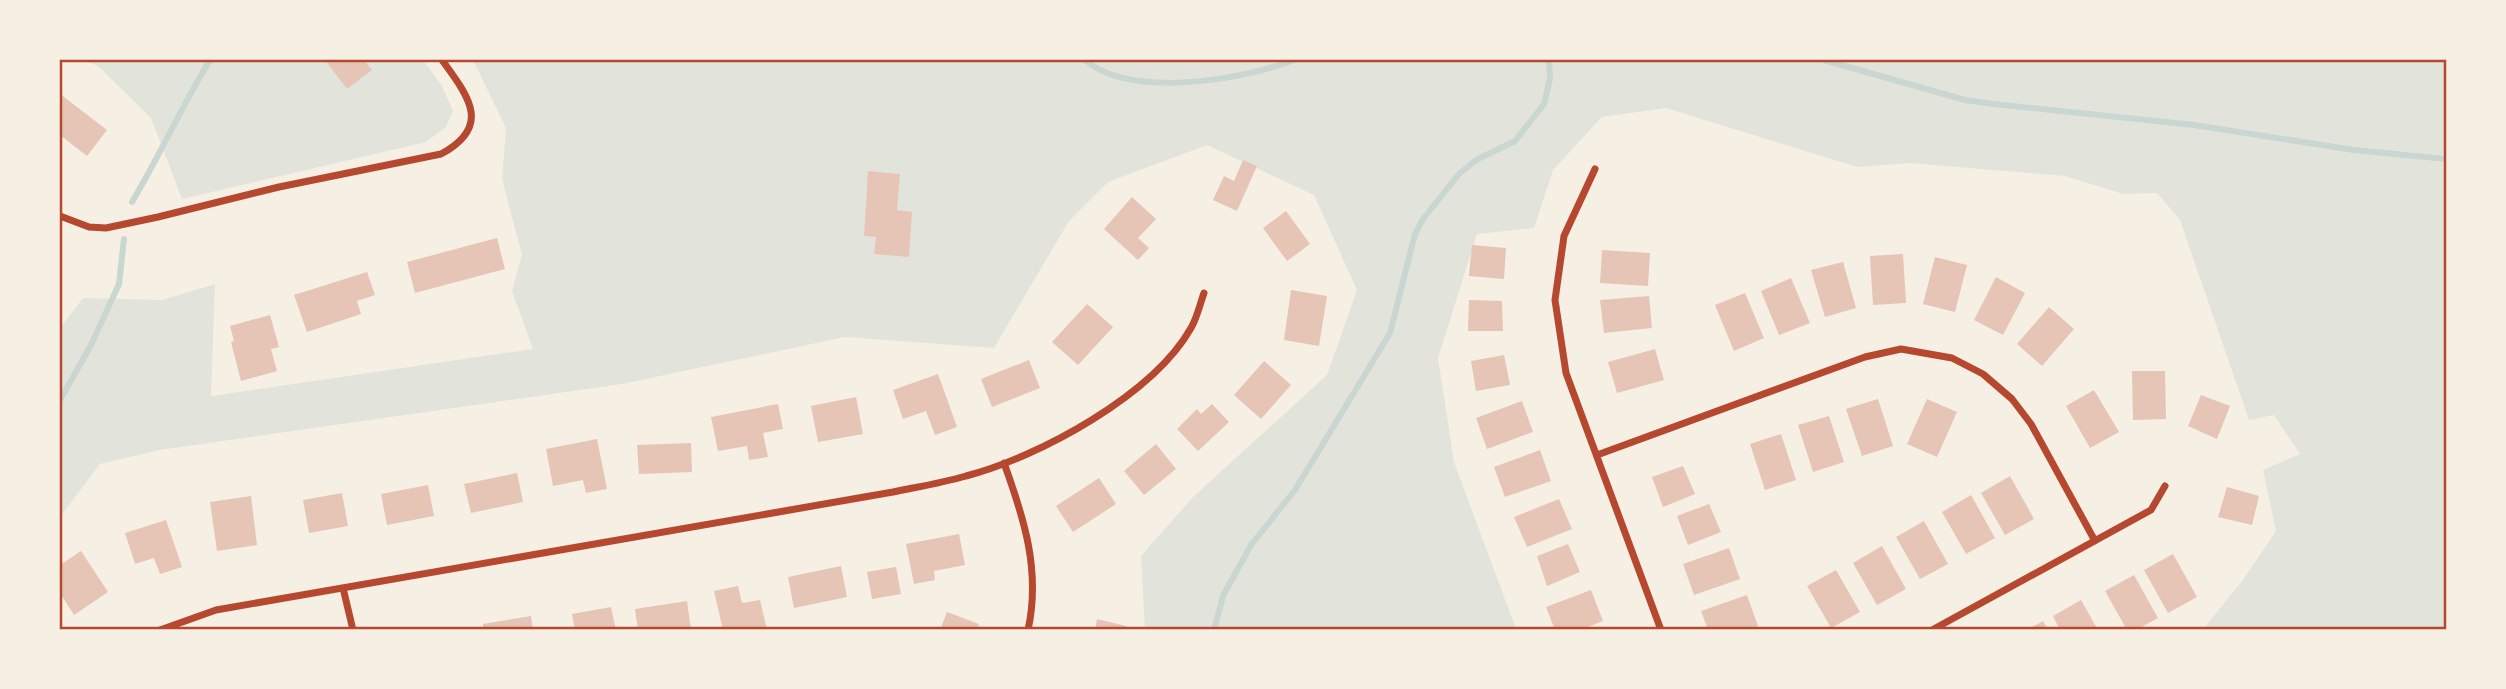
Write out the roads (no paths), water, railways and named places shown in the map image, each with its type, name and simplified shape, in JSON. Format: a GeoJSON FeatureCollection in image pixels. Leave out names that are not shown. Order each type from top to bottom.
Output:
{"type":"FeatureCollection","features":[{"type":"Feature","properties":{"kind":"street"},"geometry":{"type":"LineString","coordinates":[[60,216],[89,227],[106,228],[279,187],[441,154],[457,145],[467,134],[471,124],[468,102],[442,60]]}},
{"type":"Feature","properties":{"kind":"street"},"geometry":{"type":"LineString","coordinates":[[1595,169],[1564,236],[1555,300],[1566,373],[1661,629]]}},
{"type":"Feature","properties":{"kind":"street"},"geometry":{"type":"LineString","coordinates":[[160,629],[216,610],[893,492],[968,476],[1070,433],[1113,407],[1153,375],[1178,350],[1193,326],[1204,293]]}},
{"type":"Feature","properties":{"kind":"street"},"geometry":{"type":"LineString","coordinates":[[1597,456],[1865,357],[1901,349],[1952,358],[1983,374],[2012,399],[2031,424],[2095,541]]}},
{"type":"Feature","properties":{"kind":"street"},"geometry":{"type":"LineString","coordinates":[[1004,463],[1022,513],[1031,551],[1033,584],[1028,629]]}},
{"type":"Feature","properties":{"kind":"street"},"geometry":{"type":"LineString","coordinates":[[1932,629],[2151,510],[2165,486]]}},
{"type":"Feature","properties":{"kind":"street"},"geometry":{"type":"LineString","coordinates":[[343,587],[353,629]]}},
{"type":"Feature","properties":{"kind":"waterway"},"geometry":{"type":"LineString","coordinates":[[132,202],[210,60]]}},
{"type":"Feature","properties":{"kind":"waterway"},"geometry":{"type":"LineString","coordinates":[[1085,60],[1105,72],[1130,79],[1158,82],[1217,79],[1294,60]]}},
{"type":"Feature","properties":{"kind":"waterway"},"geometry":{"type":"LineString","coordinates":[[1214,630],[1223,596],[1251,545],[1295,490],[1390,333],[1415,234],[1423,219],[1459,174],[1476,160],[1515,141],[1544,104],[1550,79],[1549,60]]}},
{"type":"Feature","properties":{"kind":"waterway"},"geometry":{"type":"LineString","coordinates":[[1824,60],[1965,100],[2194,125],[2354,150],[2446,159]]}},
{"type":"Feature","properties":{"kind":"waterway"},"geometry":{"type":"LineString","coordinates":[[60,400],[91,345],[119,284],[124,239]]}}]}
